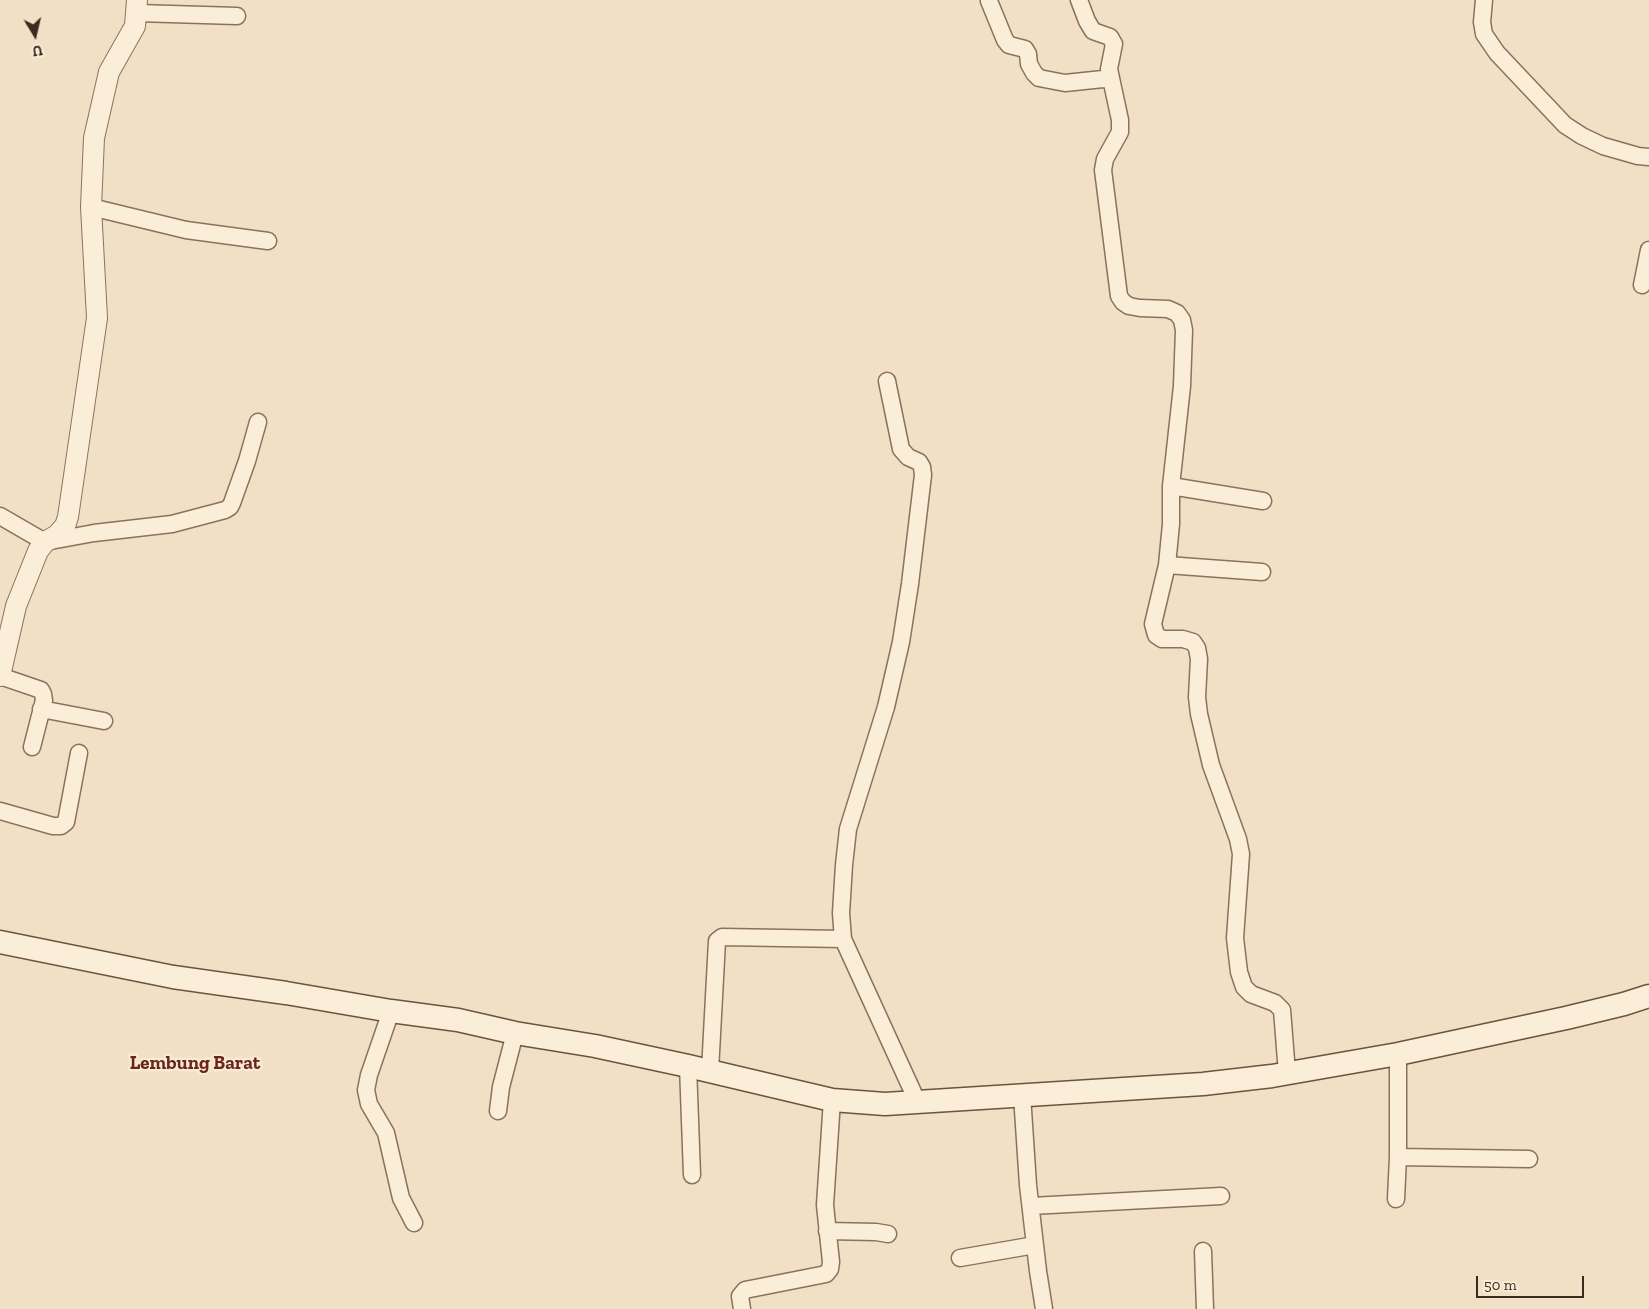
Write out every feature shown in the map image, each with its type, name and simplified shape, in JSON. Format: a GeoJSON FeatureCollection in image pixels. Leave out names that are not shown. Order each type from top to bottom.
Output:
{"type":"FeatureCollection","features":[{"type":"Feature","properties":{"kind":"main road"},"geometry":{"type":"LineString","coordinates":[[0,942],[173,977],[458,1020],[514,1033],[594,1046],[688,1066],[832,1100],[886,1104],[1203,1084],[1287,1074],[1398,1054],[1566,1018],[1649,996]]}},
{"type":"Feature","properties":{"kind":"street"},"geometry":{"type":"LineString","coordinates":[[1079,0],[1087,22],[1093,31],[1110,38],[1112,41],[1113,54],[1109,69],[1120,120],[1120,132],[1105,159],[1103,170],[1119,296],[1129,306],[1168,308],[1177,313],[1183,325],[1182,386],[1171,486],[1171,524],[1167,565],[1153,624],[1156,636],[1162,639],[1182,639],[1193,642],[1197,648],[1199,659],[1197,696],[1199,714],[1211,765],[1238,839],[1241,854],[1235,938],[1239,972],[1244,987],[1250,994],[1275,1003],[1282,1010],[1287,1074]]}},
{"type":"Feature","properties":{"kind":"street"},"geometry":{"type":"LineString","coordinates":[[1484,0],[1482,22],[1484,34],[1496,53],[1565,125],[1603,146],[1638,156],[1649,157]]}},
{"type":"Feature","properties":{"kind":"street"},"geometry":{"type":"LineString","coordinates":[[989,1],[1005,40],[1009,44],[1025,49],[1034,73],[1039,78],[1065,83],[1103,79],[1112,80]]}},
{"type":"Feature","properties":{"kind":"street"},"geometry":{"type":"LineString","coordinates":[[32,747],[44,694],[41,690],[0,676],[16,606],[38,551],[45,542],[65,526],[68,517],[97,318],[92,207],[94,138],[109,72],[135,26],[137,7],[237,16]]}},
{"type":"Feature","properties":{"kind":"street"},"geometry":{"type":"LineString","coordinates":[[92,207],[186,230],[268,241]]}},
{"type":"Feature","properties":{"kind":"street"},"geometry":{"type":"LineString","coordinates":[[1642,285],[1649,250]]}},
{"type":"Feature","properties":{"kind":"street"},"geometry":{"type":"LineString","coordinates":[[887,381],[901,449],[908,457],[919,462],[923,475],[910,584],[900,642],[886,707],[848,828],[841,913],[843,940],[917,1102]]}},
{"type":"Feature","properties":{"kind":"street"},"geometry":{"type":"LineString","coordinates":[[0,516],[45,542],[94,533],[172,524],[225,510],[232,503],[258,422]]}},
{"type":"Feature","properties":{"kind":"street"},"geometry":{"type":"LineString","coordinates":[[1171,486],[1263,501]]}},
{"type":"Feature","properties":{"kind":"street"},"geometry":{"type":"LineString","coordinates":[[1167,565],[1262,572]]}},
{"type":"Feature","properties":{"kind":"street"},"geometry":{"type":"LineString","coordinates":[[41,709],[104,721]]}},
{"type":"Feature","properties":{"kind":"street"},"geometry":{"type":"LineString","coordinates":[[0,811],[53,826],[61,826],[66,822],[79,753]]}},
{"type":"Feature","properties":{"kind":"street"},"geometry":{"type":"LineString","coordinates":[[710,1071],[717,941],[722,937],[843,940]]}},
{"type":"Feature","properties":{"kind":"street"},"geometry":{"type":"LineString","coordinates":[[391,1011],[369,1075],[366,1090],[369,1104],[386,1133],[401,1198],[414,1224]]}},
{"type":"Feature","properties":{"kind":"street"},"geometry":{"type":"LineString","coordinates":[[498,1111],[501,1087],[514,1033]]}},
{"type":"Feature","properties":{"kind":"street"},"geometry":{"type":"LineString","coordinates":[[1396,1199],[1398,1054]]}},
{"type":"Feature","properties":{"kind":"street"},"geometry":{"type":"LineString","coordinates":[[688,1066],[692,1175]]}},
{"type":"Feature","properties":{"kind":"street"},"geometry":{"type":"LineString","coordinates":[[1022,1096],[1035,1245],[1044,1309]]}},
{"type":"Feature","properties":{"kind":"street"},"geometry":{"type":"LineString","coordinates":[[742,1309],[740,1296],[745,1290],[826,1274],[830,1269],[825,1205],[832,1100]]}},
{"type":"Feature","properties":{"kind":"street"},"geometry":{"type":"LineString","coordinates":[[1398,1157],[1529,1158]]}},
{"type":"Feature","properties":{"kind":"street"},"geometry":{"type":"LineString","coordinates":[[1031,1206],[1221,1196]]}},
{"type":"Feature","properties":{"kind":"street"},"geometry":{"type":"LineString","coordinates":[[827,1231],[888,1234]]}},
{"type":"Feature","properties":{"kind":"street"},"geometry":{"type":"LineString","coordinates":[[960,1258],[1035,1245]]}},
{"type":"Feature","properties":{"kind":"street"},"geometry":{"type":"LineString","coordinates":[[1203,1251],[1205,1309]]}},
{"type":"Feature","properties":{"kind":"district","name":"Lembung Barat"},"geometry":{"type":"Point","coordinates":[195,1064]}}]}
